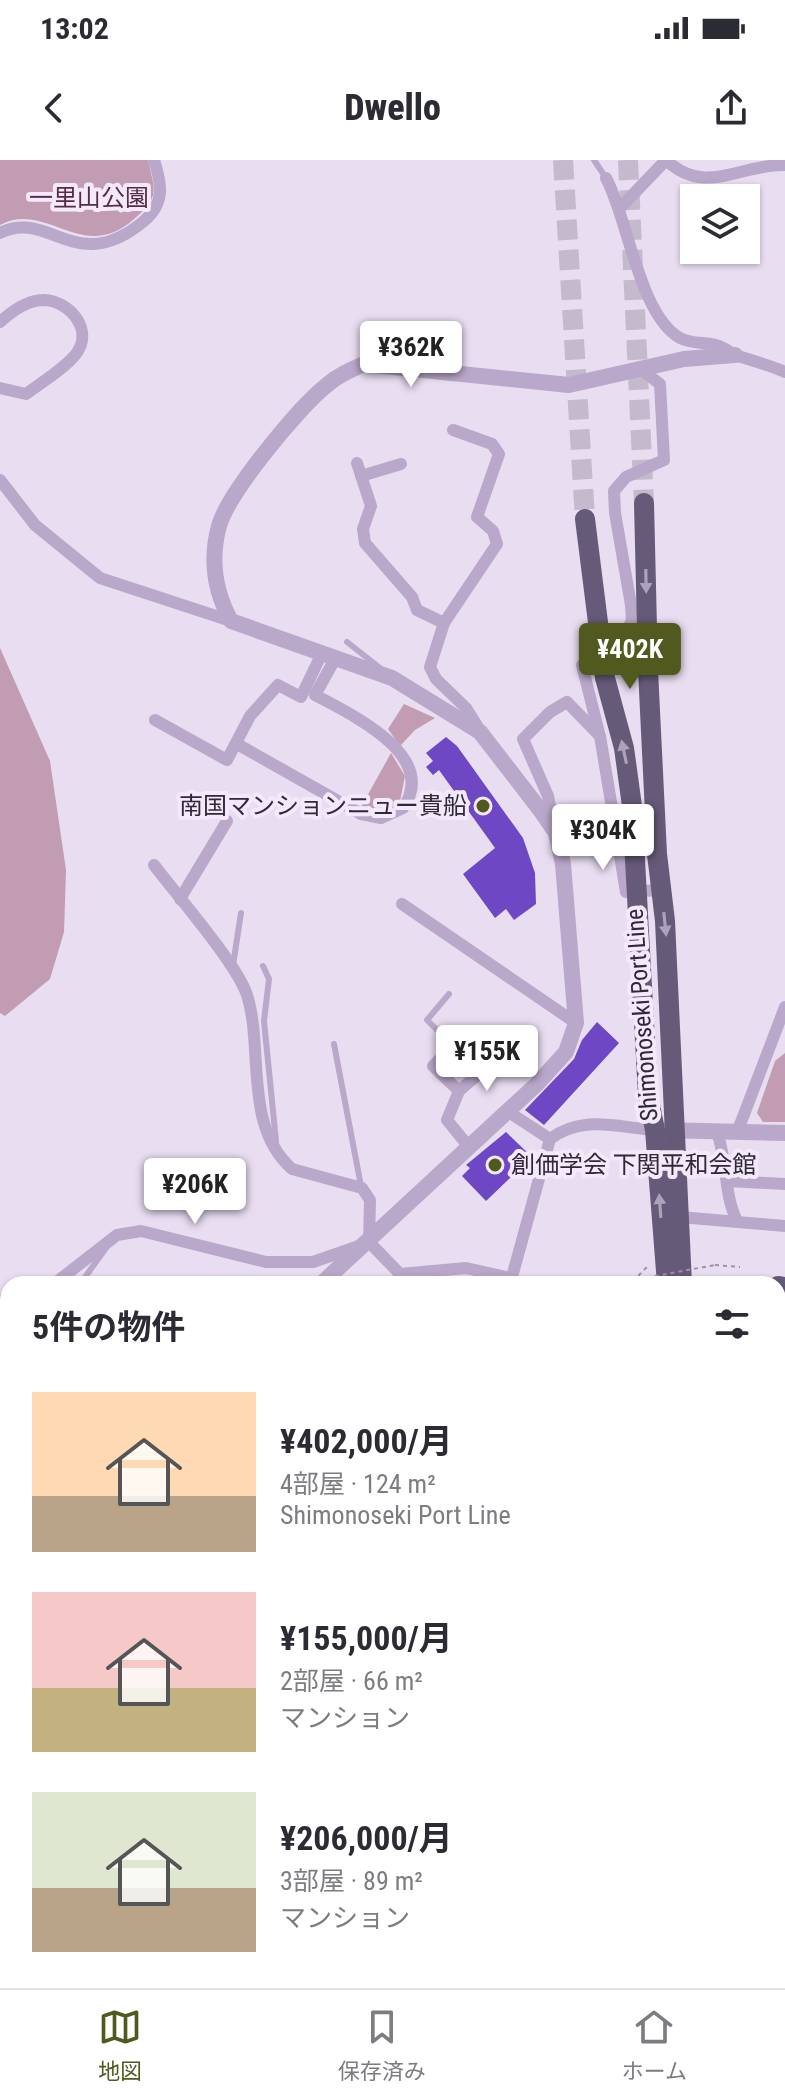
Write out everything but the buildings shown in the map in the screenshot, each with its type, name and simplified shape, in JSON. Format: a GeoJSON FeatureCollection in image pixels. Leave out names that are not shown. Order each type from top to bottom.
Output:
{"type":"FeatureCollection","features":[{"type":"Feature","properties":{"kind":"main road","name":"Shimonoseki Port Line"},"geometry":{"type":"LineString","coordinates":[[644,503],[639,671],[665,921],[667,1276]]}},
{"type":"Feature","properties":{"kind":"main road","name":"Shimonoseki Port Line"},"geometry":{"type":"LineString","coordinates":[[585,519],[605,678],[627,770],[638,892],[648,1095],[665,1130],[680,1217],[682,1276]]}},
{"type":"Feature","properties":{"kind":"street"},"geometry":{"type":"LineString","coordinates":[[0,233],[18,227],[85,245],[116,241],[156,210],[162,195],[154,160]]}},
{"type":"Feature","properties":{"kind":"street"},"geometry":{"type":"LineString","coordinates":[[620,208],[666,160],[700,179],[712,180],[735,166],[785,165]]}},
{"type":"Feature","properties":{"kind":"street"},"geometry":{"type":"LineString","coordinates":[[606,178],[620,208],[632,255],[662,322],[687,340],[716,345],[785,372]]}},
{"type":"Feature","properties":{"kind":"street"},"geometry":{"type":"LineString","coordinates":[[0,322],[28,302],[46,300],[63,305],[76,315],[82,338],[76,353],[26,394],[0,388]]}},
{"type":"Feature","properties":{"kind":"street"},"geometry":{"type":"LineString","coordinates":[[231,621],[216,585],[215,560],[223,516],[245,480],[312,399],[336,377],[374,363],[466,376],[569,385],[706,355],[735,355]]}},
{"type":"Feature","properties":{"kind":"street"},"geometry":{"type":"LineString","coordinates":[[605,678],[639,671],[627,631],[632,620],[631,605],[613,497],[616,485],[626,477],[664,460],[660,384],[639,368]]}},
{"type":"Feature","properties":{"kind":"street"},"geometry":{"type":"LineString","coordinates":[[453,430],[497,449],[499,454],[477,517],[493,531],[497,544],[444,623],[431,661],[432,674],[466,708],[480,732],[556,833]]}},
{"type":"Feature","properties":{"kind":"street"},"geometry":{"type":"LineString","coordinates":[[357,463],[371,506],[363,529],[365,543],[412,597],[417,610],[444,623]]}},
{"type":"Feature","properties":{"kind":"street"},"geometry":{"type":"LineString","coordinates":[[361,476],[401,464]]}},
{"type":"Feature","properties":{"kind":"street"},"geometry":{"type":"LineString","coordinates":[[0,480],[35,525],[100,578],[392,678],[480,732]]}},
{"type":"Feature","properties":{"kind":"street"},"geometry":{"type":"LineString","coordinates":[[237,744],[361,814],[381,818],[403,808],[412,789],[410,775],[392,742],[371,725],[315,695],[328,656]]}},
{"type":"Feature","properties":{"kind":"street"},"geometry":{"type":"LineString","coordinates":[[155,720],[227,760],[250,716],[278,685],[301,697],[328,656]]}},
{"type":"Feature","properties":{"kind":"street"},"geometry":{"type":"LineString","coordinates":[[582,665],[600,736],[626,892],[660,890]]}},
{"type":"Feature","properties":{"kind":"street"},"geometry":{"type":"LineString","coordinates":[[330,1276],[560,1061],[574,1034],[576,1023],[563,864],[548,796],[524,743],[525,735],[567,702],[600,736]]}},
{"type":"Feature","properties":{"kind":"street"},"geometry":{"type":"LineString","coordinates":[[180,899],[227,821]]}},
{"type":"Feature","properties":{"kind":"street"},"geometry":{"type":"LineString","coordinates":[[154,865],[246,993],[264,1120],[277,1152],[292,1169],[362,1188],[370,1200],[369,1242],[400,1274],[466,1268],[493,1276]]}},
{"type":"Feature","properties":{"kind":"street"},"geometry":{"type":"LineString","coordinates":[[402,904],[576,1023]]}},
{"type":"Feature","properties":{"kind":"street"},"geometry":{"type":"LineString","coordinates":[[738,1130],[779,1041],[785,1007]]}},
{"type":"Feature","properties":{"kind":"street"},"geometry":{"type":"LineString","coordinates":[[459,1091],[433,1066],[465,1032]]}},
{"type":"Feature","properties":{"kind":"street"},"geometry":{"type":"LineString","coordinates":[[469,1147],[447,1120],[459,1091],[492,1062]]}},
{"type":"Feature","properties":{"kind":"street"},"geometry":{"type":"LineString","coordinates":[[507,1111],[550,1139]]}},
{"type":"Feature","properties":{"kind":"street"},"geometry":{"type":"LineString","coordinates":[[511,1276],[550,1139],[560,1132],[598,1121],[665,1130],[785,1133]]}},
{"type":"Feature","properties":{"kind":"street"},"geometry":{"type":"LineString","coordinates":[[716,1130],[725,1153],[730,1208],[737,1221]]}},
{"type":"Feature","properties":{"kind":"street"},"geometry":{"type":"LineString","coordinates":[[728,1181],[785,1184]]}},
{"type":"Feature","properties":{"kind":"street"},"geometry":{"type":"LineString","coordinates":[[680,1217],[785,1226]]}},
{"type":"Feature","properties":{"kind":"street"},"geometry":{"type":"LineString","coordinates":[[64,1276],[117,1235],[141,1231],[251,1260],[282,1263],[313,1262],[369,1242]]}},
{"type":"Feature","properties":{"kind":"lane"},"geometry":{"type":"LineString","coordinates":[[594,160],[606,178]]}},
{"type":"Feature","properties":{"kind":"lane"},"geometry":{"type":"LineString","coordinates":[[347,642],[392,678]]}},
{"type":"Feature","properties":{"kind":"lane"},"geometry":{"type":"LineString","coordinates":[[232,970],[241,913]]}},
{"type":"Feature","properties":{"kind":"lane"},"geometry":{"type":"LineString","coordinates":[[263,966],[269,979],[264,1021],[277,1152]]}},
{"type":"Feature","properties":{"kind":"lane"},"geometry":{"type":"LineString","coordinates":[[449,994],[427,1020],[452,1045]]}},
{"type":"Feature","properties":{"kind":"lane"},"geometry":{"type":"LineString","coordinates":[[334,1044],[362,1188]]}},
{"type":"Feature","properties":{"kind":"lane"},"geometry":{"type":"LineString","coordinates":[[86,1276],[117,1235]]}},
{"type":"Feature","properties":{"kind":"path"},"geometry":{"type":"LineString","coordinates":[[640,1276],[650,1264],[649,1255]]}},
{"type":"Feature","properties":{"kind":"path"},"geometry":{"type":"LineString","coordinates":[[645,1276],[715,1265],[740,1267]]}},
{"type":"Feature","properties":{"kind":"green space","name":"一里山公園"},"geometry":{"type":"Polygon","coordinates":[[[0,160],[148,160],[152,199],[134,219],[115,231],[98,236],[81,235],[33,220],[17,219],[0,225],[0,160]]]}},
{"type":"Feature","properties":{"kind":"green space"},"geometry":{"type":"Polygon","coordinates":[[[0,648],[50,761],[66,870],[64,932],[50,979],[5,1016],[0,1013],[0,648]]]}},
{"type":"Feature","properties":{"kind":"green space"},"geometry":{"type":"Polygon","coordinates":[[[404,704],[435,718],[415,730],[400,746],[388,729],[404,704]]]}},
{"type":"Feature","properties":{"kind":"green space"},"geometry":{"type":"Polygon","coordinates":[[[391,753],[405,776],[400,801],[386,810],[361,807],[391,753]]]}},
{"type":"Feature","properties":{"kind":"green space"},"geometry":{"type":"Polygon","coordinates":[[[785,1053],[785,1122],[763,1122],[757,1113],[775,1061],[785,1053]]]}},
{"type":"Feature","properties":{"kind":"tunnel"},"geometry":{"type":"LineString","coordinates":[[563,160],[585,519]]}},
{"type":"Feature","properties":{"kind":"tunnel"},"geometry":{"type":"LineString","coordinates":[[628,160],[644,503]]}},
{"type":"Feature","properties":{"kind":"place","name":"南国マンションニュー貴船"},"geometry":{"type":"Point","coordinates":[483,806]}},
{"type":"Feature","properties":{"kind":"place","name":"創価学会 下関平和会館"},"geometry":{"type":"Point","coordinates":[495,1165]}}]}
